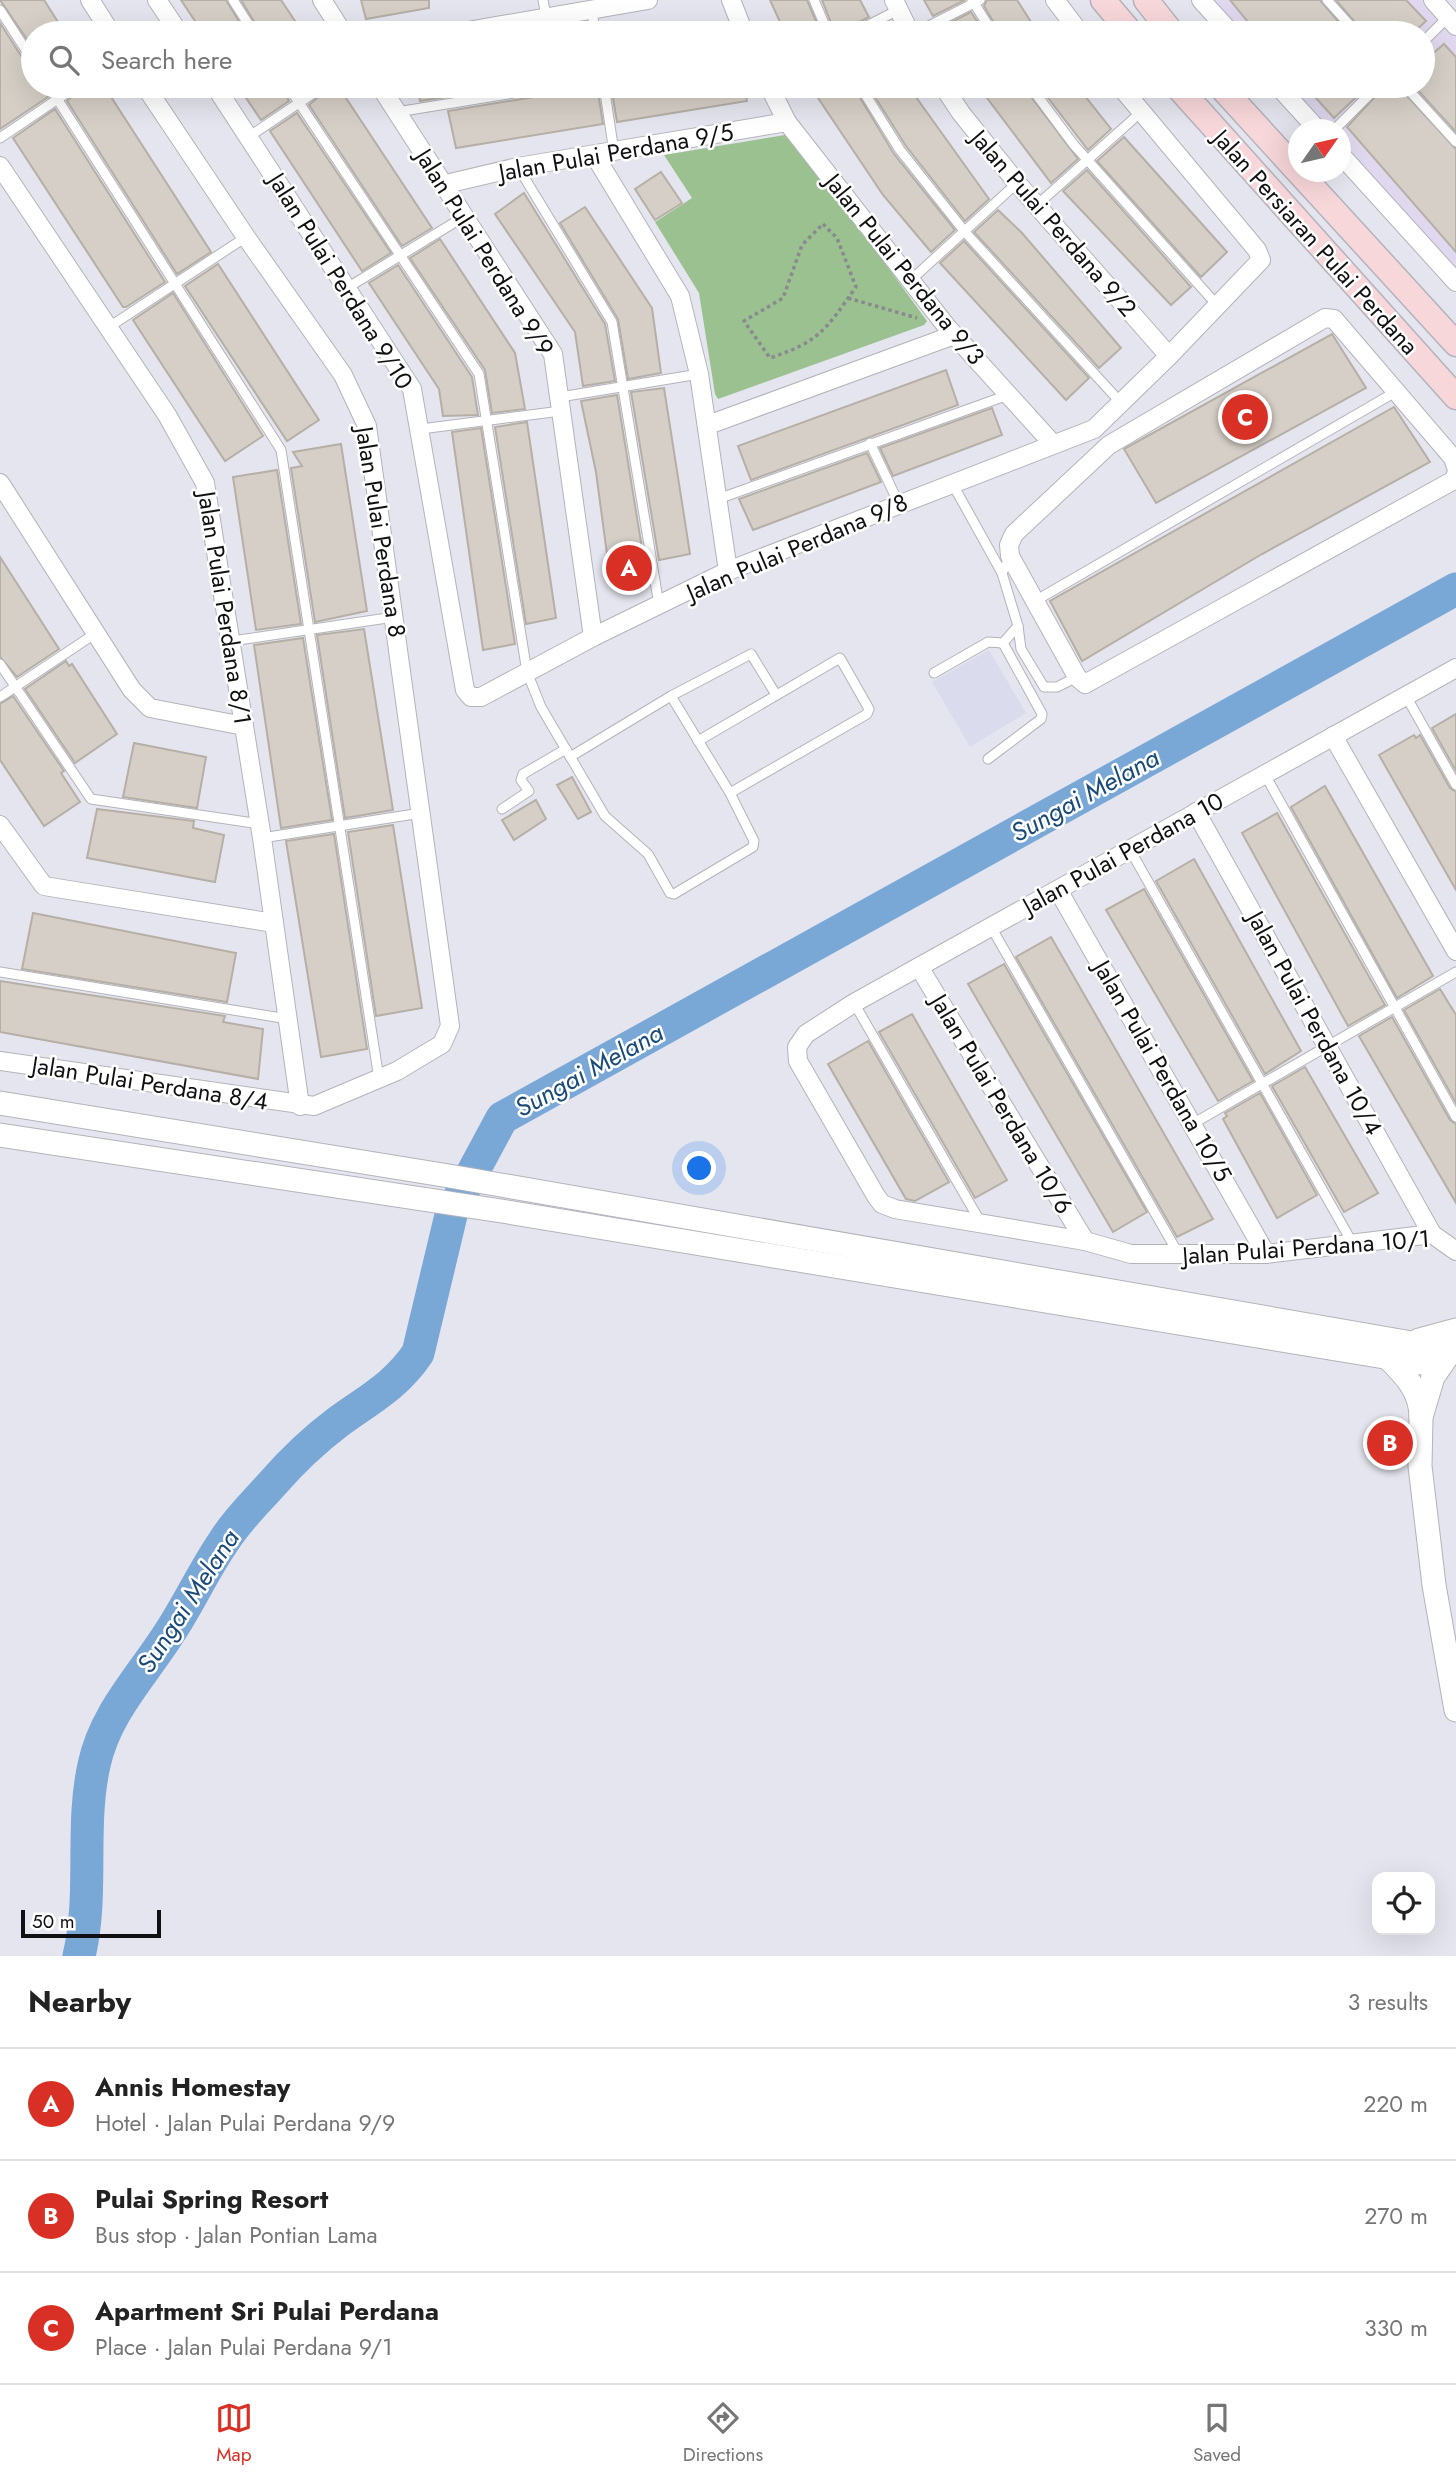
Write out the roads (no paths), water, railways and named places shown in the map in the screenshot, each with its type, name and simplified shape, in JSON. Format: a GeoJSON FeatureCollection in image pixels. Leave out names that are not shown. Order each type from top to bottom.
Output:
{"type":"FeatureCollection","features":[{"type":"Feature","properties":{"kind":"main road"},"geometry":{"type":"LineString","coordinates":[[1103,0],[1121,21]]}},
{"type":"Feature","properties":{"kind":"main road"},"geometry":{"type":"LineString","coordinates":[[1146,0],[1163,21]]}},
{"type":"Feature","properties":{"kind":"main road","name":"Jalan Persiaran Pulai Perdana"},"geometry":{"type":"LineString","coordinates":[[1188,98],[1456,397]]}},
{"type":"Feature","properties":{"kind":"main road","name":"Jalan Persiaran Pulai Perdana"},"geometry":{"type":"LineString","coordinates":[[1231,98],[1456,344]]}},
{"type":"Feature","properties":{"kind":"street"},"geometry":{"type":"LineString","coordinates":[[90,0],[103,21]]}},
{"type":"Feature","properties":{"kind":"street"},"geometry":{"type":"LineString","coordinates":[[156,0],[171,21]]}},
{"type":"Feature","properties":{"kind":"street"},"geometry":{"type":"LineString","coordinates":[[322,0],[336,21]]}},
{"type":"Feature","properties":{"kind":"street"},"geometry":{"type":"LineString","coordinates":[[499,21],[545,8],[592,9],[648,0]]}},
{"type":"Feature","properties":{"kind":"street"},"geometry":{"type":"LineString","coordinates":[[732,0],[740,21]]}},
{"type":"Feature","properties":{"kind":"street"},"geometry":{"type":"LineString","coordinates":[[1055,0],[1071,21]]}},
{"type":"Feature","properties":{"kind":"street"},"geometry":{"type":"LineString","coordinates":[[1201,0],[1220,21]]}},
{"type":"Feature","properties":{"kind":"street"},"geometry":{"type":"LineString","coordinates":[[1433,0],[1452,22]]}},
{"type":"Feature","properties":{"kind":"street"},"geometry":{"type":"LineString","coordinates":[[896,5],[906,21]]}},
{"type":"Feature","properties":{"kind":"street","name":"Jalan Pulai Perdana 8"},"geometry":{"type":"LineString","coordinates":[[153,98],[343,375],[367,426],[450,1013],[446,1040],[379,1081]]}},
{"type":"Feature","properties":{"kind":"street","name":"Jalan Pulai Perdana 9/10"},"geometry":{"type":"LineString","coordinates":[[223,98],[412,389],[465,691],[471,697]]}},
{"type":"Feature","properties":{"kind":"street","name":"Jalan Pulai Perdana 9/9"},"geometry":{"type":"LineString","coordinates":[[388,98],[446,184],[553,354],[593,637]]}},
{"type":"Feature","properties":{"kind":"street","name":"Jalan Pulai Perdana 9/3"},"geometry":{"type":"LineString","coordinates":[[775,98],[787,122],[951,331],[1053,444]]}},
{"type":"Feature","properties":{"kind":"street","name":"Jalan Pulai Perdana 9/2"},"geometry":{"type":"LineString","coordinates":[[951,98],[1017,183],[1170,356]]}},
{"type":"Feature","properties":{"kind":"street"},"geometry":{"type":"LineString","coordinates":[[1109,445],[1094,429],[1170,356],[1261,260],[1261,255],[1129,98]]}},
{"type":"Feature","properties":{"kind":"street"},"geometry":{"type":"LineString","coordinates":[[1289,98],[1308,119]]}},
{"type":"Feature","properties":{"kind":"street","name":"Jalan Pulai Perdana 9/5"},"geometry":{"type":"LineString","coordinates":[[446,184],[518,167],[787,122]]}},
{"type":"Feature","properties":{"kind":"street"},"geometry":{"type":"LineString","coordinates":[[595,156],[680,296],[708,425],[728,571]]}},
{"type":"Feature","properties":{"kind":"street","name":"Jalan Pulai Perdana 8/1"},"geometry":{"type":"LineString","coordinates":[[0,166],[167,415],[205,483],[261,831],[300,1106]]}},
{"type":"Feature","properties":{"kind":"street"},"geometry":{"type":"LineString","coordinates":[[1351,166],[1456,282]]}},
{"type":"Feature","properties":{"kind":"street"},"geometry":{"type":"LineString","coordinates":[[1456,467],[1453,458],[1334,319],[1325,318],[1109,445],[1014,534],[1009,545],[1010,556],[1077,677],[1085,684],[1454,480],[1456,474]]}},
{"type":"Feature","properties":{"kind":"street"},"geometry":{"type":"LineString","coordinates":[[708,425],[951,331]]}},
{"type":"Feature","properties":{"kind":"street","name":"Jalan Pulai Perdana 9/8"},"geometry":{"type":"LineString","coordinates":[[471,697],[481,697],[593,637],[728,571],[1094,429]]}},
{"type":"Feature","properties":{"kind":"street"},"geometry":{"type":"LineString","coordinates":[[0,482],[132,690],[150,708],[244,726]]}},
{"type":"Feature","properties":{"kind":"street","name":"Jalan Pulai Perdana 10"},"geometry":{"type":"LineString","coordinates":[[797,1047],[806,1034],[854,1003],[1456,668]]}},
{"type":"Feature","properties":{"kind":"street"},"geometry":{"type":"LineString","coordinates":[[1333,736],[1456,951]]}},
{"type":"Feature","properties":{"kind":"street","name":"Jalan Pulai Perdana 10/4"},"geometry":{"type":"LineString","coordinates":[[1196,812],[1432,1234]]}},
{"type":"Feature","properties":{"kind":"street"},"geometry":{"type":"LineString","coordinates":[[0,825],[44,886],[274,923]]}},
{"type":"Feature","properties":{"kind":"street","name":"Jalan Pulai Perdana 10/5"},"geometry":{"type":"LineString","coordinates":[[1058,890],[1194,1123],[1266,1254]]}},
{"type":"Feature","properties":{"kind":"street","name":"Jalan Pulai Perdana 10/6"},"geometry":{"type":"LineString","coordinates":[[919,967],[1085,1241]]}},
{"type":"Feature","properties":{"kind":"street","name":"Jalan Pulai Perdana 10/1"},"geometry":{"type":"LineString","coordinates":[[797,1047],[798,1061],[882,1204],[982,1226],[1085,1241],[1131,1254],[1266,1254],[1432,1234],[1456,1251]]}},
{"type":"Feature","properties":{"kind":"street","name":"Jalan Pulai Perdana 8/4"},"geometry":{"type":"LineString","coordinates":[[0,1061],[300,1106]]}},
{"type":"Feature","properties":{"kind":"street"},"geometry":{"type":"LineString","coordinates":[[300,1106],[314,1106],[379,1081]]}},
{"type":"Feature","properties":{"kind":"street"},"geometry":{"type":"LineString","coordinates":[[0,1103],[449,1176],[1409,1343],[1451,1348]]}},
{"type":"Feature","properties":{"kind":"street"},"geometry":{"type":"LineString","coordinates":[[0,1135],[508,1212],[1388,1358],[1451,1348]]}},
{"type":"Feature","properties":{"kind":"street"},"geometry":{"type":"LineString","coordinates":[[1421,1417],[1451,1348]]}},
{"type":"Feature","properties":{"kind":"street"},"geometry":{"type":"LineString","coordinates":[[1388,1358],[1411,1382],[1418,1398],[1421,1417],[1420,1466],[1434,1585],[1456,1710]]}},
{"type":"Feature","properties":{"kind":"lane"},"geometry":{"type":"LineString","coordinates":[[233,0],[246,21]]}},
{"type":"Feature","properties":{"kind":"lane"},"geometry":{"type":"LineString","coordinates":[[814,0],[823,21]]}},
{"type":"Feature","properties":{"kind":"lane"},"geometry":{"type":"LineString","coordinates":[[1327,0],[1346,21]]}},
{"type":"Feature","properties":{"kind":"lane"},"geometry":{"type":"LineString","coordinates":[[936,21],[975,1],[986,21]]}},
{"type":"Feature","properties":{"kind":"lane"},"geometry":{"type":"LineString","coordinates":[[871,21],[896,5]]}},
{"type":"Feature","properties":{"kind":"lane"},"geometry":{"type":"LineString","coordinates":[[592,9],[594,21]]}},
{"type":"Feature","properties":{"kind":"lane"},"geometry":{"type":"LineString","coordinates":[[0,10],[21,42]]}},
{"type":"Feature","properties":{"kind":"lane"},"geometry":{"type":"LineString","coordinates":[[1435,34],[1452,22]]}},
{"type":"Feature","properties":{"kind":"lane"},"geometry":{"type":"LineString","coordinates":[[296,98],[480,374],[527,673],[541,707],[605,816],[648,854],[670,893],[674,894],[753,847],[754,841],[730,793],[671,696]]}},
{"type":"Feature","properties":{"kind":"lane"},"geometry":{"type":"LineString","coordinates":[[250,136],[306,98]]}},
{"type":"Feature","properties":{"kind":"lane"},"geometry":{"type":"LineString","coordinates":[[397,113],[486,98]]}},
{"type":"Feature","properties":{"kind":"lane"},"geometry":{"type":"LineString","coordinates":[[606,98],[614,152]]}},
{"type":"Feature","properties":{"kind":"lane"},"geometry":{"type":"LineString","coordinates":[[868,98],[900,150],[965,232],[1122,404]]}},
{"type":"Feature","properties":{"kind":"lane"},"geometry":{"type":"LineString","coordinates":[[1040,98],[1088,158],[1217,305]]}},
{"type":"Feature","properties":{"kind":"lane"},"geometry":{"type":"LineString","coordinates":[[1345,119],[1366,98]]}},
{"type":"Feature","properties":{"kind":"lane"},"geometry":{"type":"LineString","coordinates":[[1416,98],[1456,142]]}},
{"type":"Feature","properties":{"kind":"lane"},"geometry":{"type":"LineString","coordinates":[[0,138],[58,99],[281,450],[312,630],[379,1081]]}},
{"type":"Feature","properties":{"kind":"lane"},"geometry":{"type":"LineString","coordinates":[[1037,205],[1140,113]]}},
{"type":"Feature","properties":{"kind":"lane"},"geometry":{"type":"LineString","coordinates":[[518,167],[611,322],[659,606]]}},
{"type":"Feature","properties":{"kind":"lane"},"geometry":{"type":"LineString","coordinates":[[911,280],[1017,183]]}},
{"type":"Feature","properties":{"kind":"lane"},"geometry":{"type":"LineString","coordinates":[[347,288],[465,216]]}},
{"type":"Feature","properties":{"kind":"lane"},"geometry":{"type":"LineString","coordinates":[[109,327],[246,237]]}},
{"type":"Feature","properties":{"kind":"lane"},"geometry":{"type":"LineString","coordinates":[[421,429],[488,420],[622,387],[699,374]]}},
{"type":"Feature","properties":{"kind":"lane"},"geometry":{"type":"LineString","coordinates":[[1035,601],[1397,391]]}},
{"type":"Feature","properties":{"kind":"lane"},"geometry":{"type":"LineString","coordinates":[[718,499],[1008,395]]}},
{"type":"Feature","properties":{"kind":"lane"},"geometry":{"type":"LineString","coordinates":[[870,443],[898,504]]}},
{"type":"Feature","properties":{"kind":"lane"},"geometry":{"type":"LineString","coordinates":[[952,483],[1002,573],[1018,626],[1021,649],[1044,687],[1058,687],[1077,677]]}},
{"type":"Feature","properties":{"kind":"lane"},"geometry":{"type":"LineString","coordinates":[[1002,573],[1010,556]]}},
{"type":"Feature","properties":{"kind":"lane"},"geometry":{"type":"LineString","coordinates":[[232,641],[394,617]]}},
{"type":"Feature","properties":{"kind":"lane"},"geometry":{"type":"LineString","coordinates":[[1003,643],[1018,626]]}},
{"type":"Feature","properties":{"kind":"lane"},"geometry":{"type":"LineString","coordinates":[[0,697],[96,633]]}},
{"type":"Feature","properties":{"kind":"lane"},"geometry":{"type":"LineString","coordinates":[[934,673],[988,642],[1003,643]]}},
{"type":"Feature","properties":{"kind":"lane"},"geometry":{"type":"LineString","coordinates":[[988,758],[1041,719],[1042,714],[1003,643]]}},
{"type":"Feature","properties":{"kind":"lane"},"geometry":{"type":"LineString","coordinates":[[502,809],[529,792],[521,780],[523,775],[751,654],[775,694]]}},
{"type":"Feature","properties":{"kind":"lane"},"geometry":{"type":"LineString","coordinates":[[698,741],[840,658],[870,709],[861,718],[730,793]]}},
{"type":"Feature","properties":{"kind":"lane"},"geometry":{"type":"LineString","coordinates":[[0,664],[91,799],[261,831],[342,826],[421,813]]}},
{"type":"Feature","properties":{"kind":"lane"},"geometry":{"type":"LineString","coordinates":[[1406,695],[1456,785]]}},
{"type":"Feature","properties":{"kind":"lane"},"geometry":{"type":"LineString","coordinates":[[1264,774],[1456,1117]]}},
{"type":"Feature","properties":{"kind":"lane"},"geometry":{"type":"LineString","coordinates":[[1129,848],[1353,1245]]}},
{"type":"Feature","properties":{"kind":"lane"},"geometry":{"type":"LineString","coordinates":[[990,927],[1179,1256]]}},
{"type":"Feature","properties":{"kind":"lane"},"geometry":{"type":"LineString","coordinates":[[0,972],[288,1019]]}},
{"type":"Feature","properties":{"kind":"lane"},"geometry":{"type":"LineString","coordinates":[[1194,1123],[1456,972]]}},
{"type":"Feature","properties":{"kind":"lane"},"geometry":{"type":"LineString","coordinates":[[854,1003],[982,1226]]}},
{"type":"Feature","properties":{"kind":"waterway","name":"Sungai Melana"},"geometry":{"type":"LineString","coordinates":[[79,1956],[86,1909],[90,1789],[99,1746],[115,1712],[177,1621],[217,1552],[241,1518],[320,1436],[391,1384],[418,1353],[452,1211],[502,1118],[1456,589]]}},
{"type":"Feature","properties":{"kind":"place","name":"Apartment Sri Pulai Perdana"},"geometry":{"type":"Point","coordinates":[1245,417]}},
{"type":"Feature","properties":{"kind":"place","name":"Annis Homestay"},"geometry":{"type":"Point","coordinates":[629,568]}},
{"type":"Feature","properties":{"kind":"place","name":"Pulai Spring Resort"},"geometry":{"type":"Point","coordinates":[1390,1443]}}]}
